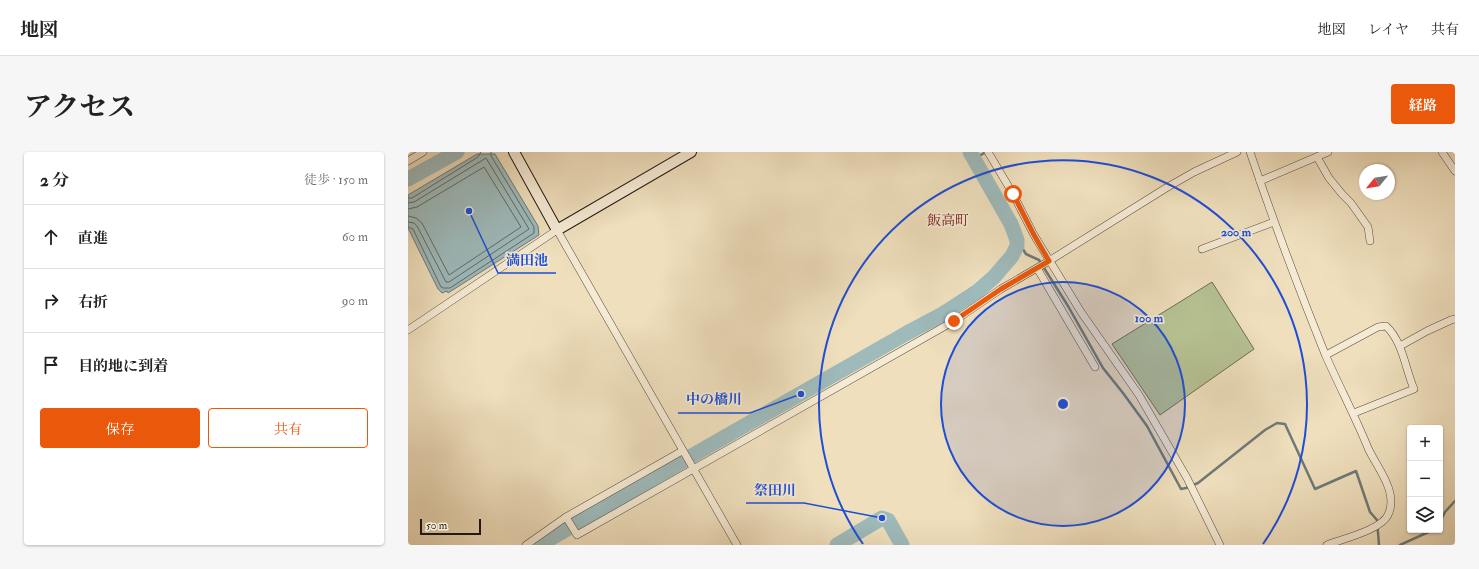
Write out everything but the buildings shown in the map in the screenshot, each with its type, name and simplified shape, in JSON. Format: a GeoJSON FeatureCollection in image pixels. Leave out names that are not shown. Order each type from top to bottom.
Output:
{"type":"FeatureCollection","features":[{"type":"Feature","properties":{"kind":"street"},"geometry":{"type":"LineString","coordinates":[[408,161],[423,152]]}},
{"type":"Feature","properties":{"kind":"street"},"geometry":{"type":"LineString","coordinates":[[514,152],[682,451],[737,545]]}},
{"type":"Feature","properties":{"kind":"street"},"geometry":{"type":"LineString","coordinates":[[408,330],[557,230],[691,152]]}},
{"type":"Feature","properties":{"kind":"street"},"geometry":{"type":"LineString","coordinates":[[567,518],[577,535],[692,468],[954,321],[1001,289],[1043,265],[1171,185],[1194,172],[1237,152]]}},
{"type":"Feature","properties":{"kind":"street"},"geometry":{"type":"LineString","coordinates":[[1250,152],[1294,276],[1326,356],[1354,413],[1372,457],[1391,492],[1391,504],[1388,516],[1378,526],[1327,545]]}},
{"type":"Feature","properties":{"kind":"street"},"geometry":{"type":"LineString","coordinates":[[1260,181],[1317,158],[1328,152]]}},
{"type":"Feature","properties":{"kind":"street"},"geometry":{"type":"LineString","coordinates":[[1442,152],[1455,171]]}},
{"type":"Feature","properties":{"kind":"street"},"geometry":{"type":"LineString","coordinates":[[988,153],[1069,319],[1095,367]]}},
{"type":"Feature","properties":{"kind":"street"},"geometry":{"type":"LineString","coordinates":[[1317,158],[1329,178],[1351,203],[1368,227],[1370,241]]}},
{"type":"Feature","properties":{"kind":"street"},"geometry":{"type":"LineString","coordinates":[[1202,249],[1274,222]]}},
{"type":"Feature","properties":{"kind":"street"},"geometry":{"type":"LineString","coordinates":[[1043,265],[1080,313],[1139,395],[1187,478],[1220,545]]}},
{"type":"Feature","properties":{"kind":"street"},"geometry":{"type":"LineString","coordinates":[[1069,319],[1080,313]]}},
{"type":"Feature","properties":{"kind":"street"},"geometry":{"type":"LineString","coordinates":[[1400,346],[1427,331],[1451,320],[1455,320]]}},
{"type":"Feature","properties":{"kind":"street"},"geometry":{"type":"LineString","coordinates":[[1326,356],[1378,327],[1386,326],[1391,331],[1400,346],[1414,389],[1354,413]]}},
{"type":"Feature","properties":{"kind":"street"},"geometry":{"type":"LineString","coordinates":[[526,545],[567,518],[682,451]]}},
{"type":"Feature","properties":{"kind":"green space"},"geometry":{"type":"Polygon","coordinates":[[[1212,282],[1254,349],[1160,415],[1112,344],[1212,282]]]}},
{"type":"Feature","properties":{"kind":"water"},"geometry":{"type":"Polygon","coordinates":[[[477,154],[495,154],[538,226],[539,235],[448,293],[447,291],[442,293],[438,289],[408,228],[408,195],[477,154]]]}},
{"type":"Feature","properties":{"kind":"waterway"},"geometry":{"type":"LineString","coordinates":[[408,179],[457,152]]}},
{"type":"Feature","properties":{"kind":"waterway"},"geometry":{"type":"LineString","coordinates":[[542,545],[695,454],[941,315],[978,291],[994,277],[1012,256],[1017,246],[1017,240],[1011,224],[970,152]]}},
{"type":"Feature","properties":{"kind":"waterway"},"geometry":{"type":"LineString","coordinates":[[974,159],[986,152]]}},
{"type":"Feature","properties":{"kind":"waterway"},"geometry":{"type":"LineString","coordinates":[[1017,240],[1026,254],[1039,260],[1068,306],[1103,368],[1147,426],[1181,489],[1198,483],[1265,430],[1277,423],[1285,424],[1315,489],[1356,471],[1370,512],[1377,520],[1379,545]]}},
{"type":"Feature","properties":{"kind":"waterway"},"geometry":{"type":"LineString","coordinates":[[1443,516],[1455,501]]}},
{"type":"Feature","properties":{"kind":"waterway"},"geometry":{"type":"LineString","coordinates":[[837,545],[882,518],[888,520],[902,545]]}},
{"type":"Feature","properties":{"kind":"waterway"},"geometry":{"type":"LineString","coordinates":[[1400,545],[1426,533]]}},
{"type":"Feature","properties":{"kind":"place","name":"満田池"},"geometry":{"type":"Point","coordinates":[469,211]}},
{"type":"Feature","properties":{"kind":"place","name":"中の橋川"},"geometry":{"type":"Point","coordinates":[801,394]}},
{"type":"Feature","properties":{"kind":"place","name":"祭田川"},"geometry":{"type":"Point","coordinates":[882,518]}},
{"type":"Feature","properties":{"kind":"district","name":"飯高町"},"geometry":{"type":"Point","coordinates":[948,220]}},
{"type":"Feature","properties":{"kind":"route"},"geometry":{"type":"LineString","coordinates":[[954,321],[1001,289],[1049,261],[1013,194]]}}]}
